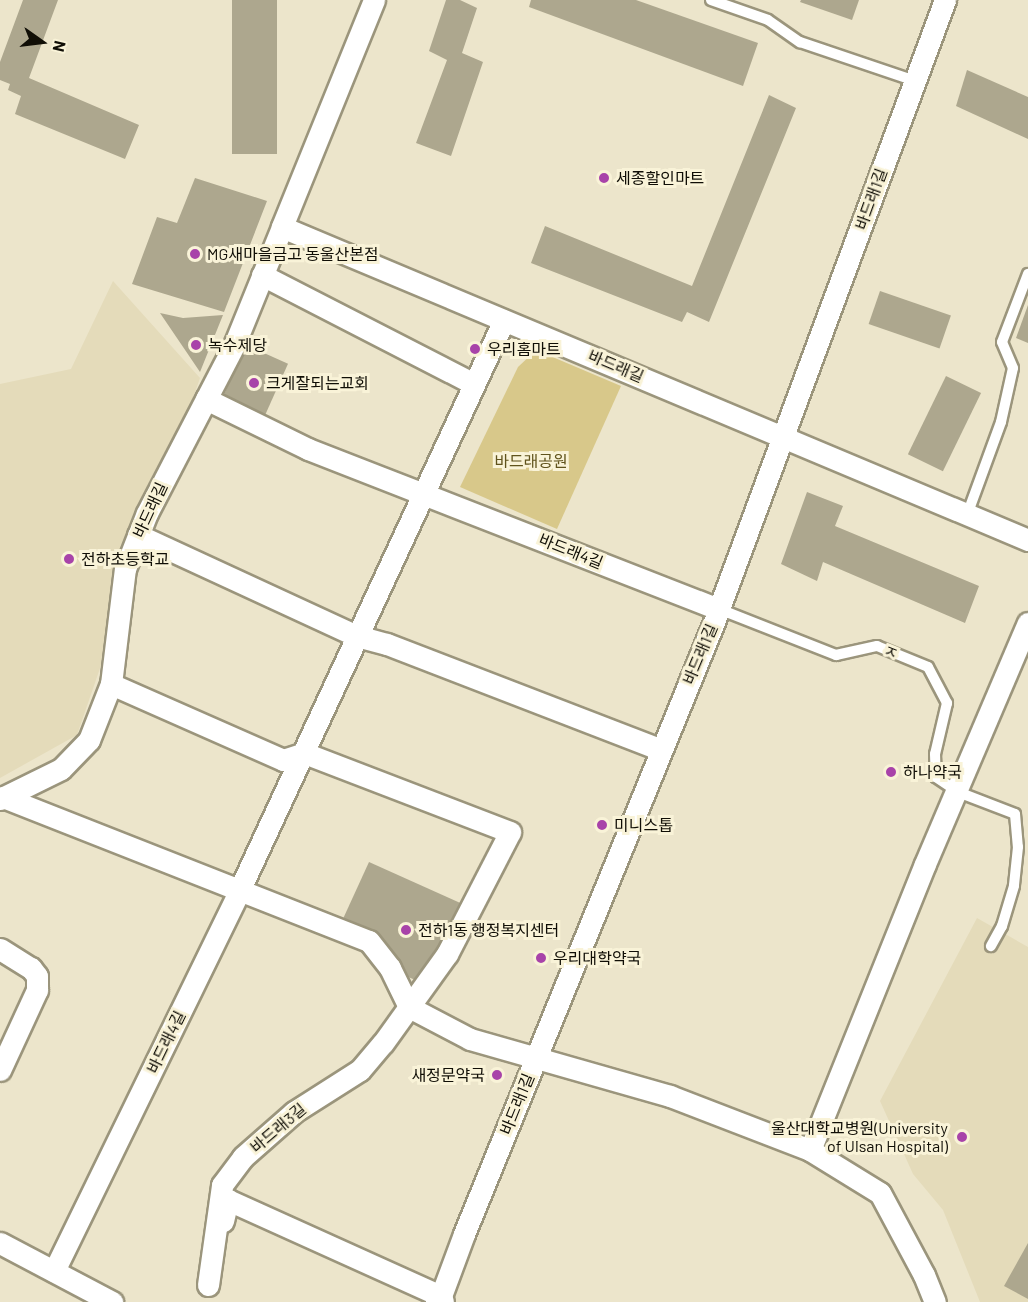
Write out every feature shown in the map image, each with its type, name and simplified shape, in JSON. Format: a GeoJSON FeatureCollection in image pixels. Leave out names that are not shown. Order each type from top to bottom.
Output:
{"type":"FeatureCollection","features":[{"type":"Feature","properties":{"kind":"street","name":"바드래길"},"geometry":{"type":"LineString","coordinates":[[2,798],[61,769],[90,740],[111,684],[124,569],[147,513],[235,343],[374,0]]}},
{"type":"Feature","properties":{"kind":"street","name":"바드래1길"},"geometry":{"type":"LineString","coordinates":[[440,1300],[535,1058],[719,609],[945,0]]}},
{"type":"Feature","properties":{"kind":"street","name":"바드래길"},"geometry":{"type":"LineString","coordinates":[[282,227],[1028,540]]}},
{"type":"Feature","properties":{"kind":"street"},"geometry":{"type":"LineString","coordinates":[[262,275],[474,384]]}},
{"type":"Feature","properties":{"kind":"street","name":"바드래4길"},"geometry":{"type":"LineString","coordinates":[[54,1272],[239,891],[504,320]]}},
{"type":"Feature","properties":{"kind":"street"},"geometry":{"type":"LineString","coordinates":[[206,399],[308,449],[423,495]]}},
{"type":"Feature","properties":{"kind":"street","name":"바드래4길"},"geometry":{"type":"LineString","coordinates":[[423,495],[719,609]]}},
{"type":"Feature","properties":{"kind":"street"},"geometry":{"type":"LineString","coordinates":[[138,535],[357,636],[387,644],[660,750]]}},
{"type":"Feature","properties":{"kind":"street"},"geometry":{"type":"LineString","coordinates":[[810,1150],[925,864],[958,792],[1028,623]]}},
{"type":"Feature","properties":{"kind":"street"},"geometry":{"type":"LineString","coordinates":[[111,684],[283,760],[304,753],[510,832],[447,954],[409,1007]]}},
{"type":"Feature","properties":{"kind":"street"},"geometry":{"type":"LineString","coordinates":[[2,798],[369,941],[390,968],[409,1007],[470,1040],[670,1096],[810,1150],[880,1192],[924,1275],[935,1302]]}},
{"type":"Feature","properties":{"kind":"street"},"geometry":{"type":"LineString","coordinates":[[0,950],[31,968],[37,976],[38,990],[0,1070]]}},
{"type":"Feature","properties":{"kind":"street","name":"바드래3길"},"geometry":{"type":"LineString","coordinates":[[210,1293],[222,1185],[243,1157],[294,1112],[360,1070],[409,1007]]}},
{"type":"Feature","properties":{"kind":"street","name":"바드래3길"},"geometry":{"type":"LineString","coordinates":[[210,1293],[228,1200],[440,1300]]}},
{"type":"Feature","properties":{"kind":"street"},"geometry":{"type":"LineString","coordinates":[[0,1243],[112,1302]]}},
{"type":"Feature","properties":{"kind":"lane"},"geometry":{"type":"LineString","coordinates":[[711,0],[768,20],[800,42],[915,81]]}},
{"type":"Feature","properties":{"kind":"lane"},"geometry":{"type":"LineString","coordinates":[[967,515],[1001,422],[1013,368],[1002,342],[1028,274]]}},
{"type":"Feature","properties":{"kind":"lane","name":"ㅈ"},"geometry":{"type":"LineString","coordinates":[[719,609],[836,655],[877,646],[928,667],[947,703],[935,754],[936,777],[958,792]]}},
{"type":"Feature","properties":{"kind":"lane"},"geometry":{"type":"LineString","coordinates":[[958,792],[1014,814],[1018,847],[1014,886],[1002,926],[991,946]]}},
{"type":"Feature","properties":{"kind":"shaded area","name":"전하초등학교"},"geometry":{"type":"Polygon","coordinates":[[[113,281],[200,378],[77,735],[0,778],[0,384],[71,369],[113,281]]]}},
{"type":"Feature","properties":{"kind":"shaded area","name":"울산대학교병원(University of Ulsan Hospital)"},"geometry":{"type":"Polygon","coordinates":[[[977,918],[1028,947],[1028,1302],[980,1302],[943,1210],[913,1174],[880,1101],[977,918]]]}},
{"type":"Feature","properties":{"kind":"green space","name":"바드래공원"},"geometry":{"type":"Polygon","coordinates":[[[536,350],[621,386],[557,529],[460,487],[518,367],[536,350]]]}},
{"type":"Feature","properties":{"kind":"building"},"geometry":{"type":"Polygon","coordinates":[[[23,0],[58,0],[29,78],[139,125],[125,159],[15,114],[21,96],[8,90],[10,84],[0,80],[0,62],[23,0]]]}},
{"type":"Feature","properties":{"kind":"building"},"geometry":{"type":"Polygon","coordinates":[[[232,0],[277,0],[277,154],[232,154],[232,0]]]}},
{"type":"Feature","properties":{"kind":"building"},"geometry":{"type":"Polygon","coordinates":[[[446,0],[460,0],[477,8],[462,53],[483,62],[451,156],[416,143],[447,60],[429,51],[446,0]]]}},
{"type":"Feature","properties":{"kind":"building"},"geometry":{"type":"Polygon","coordinates":[[[531,0],[636,0],[758,43],[743,86],[529,7],[531,0]]]}},
{"type":"Feature","properties":{"kind":"building"},"geometry":{"type":"Polygon","coordinates":[[[801,0],[859,0],[852,20],[800,2],[801,0]]]}},
{"type":"Feature","properties":{"kind":"building"},"geometry":{"type":"Polygon","coordinates":[[[967,70],[1028,97],[1028,139],[956,106],[967,70]]]}},
{"type":"Feature","properties":{"kind":"building"},"geometry":{"type":"Polygon","coordinates":[[[769,95],[796,108],[709,322],[687,312],[682,322],[531,263],[545,226],[692,286],[769,95]]]}},
{"type":"Feature","properties":{"kind":"building","name":"MG새마을금고 동울산본점"},"geometry":{"type":"Polygon","coordinates":[[[195,178],[267,201],[224,312],[132,284],[157,217],[177,223],[195,178]]]}},
{"type":"Feature","properties":{"kind":"building"},"geometry":{"type":"Polygon","coordinates":[[[880,291],[951,315],[940,349],[869,324],[880,291]]]}},
{"type":"Feature","properties":{"kind":"building"},"geometry":{"type":"Polygon","coordinates":[[[1028,305],[1028,343],[1016,338],[1028,305]]]}},
{"type":"Feature","properties":{"kind":"building","name":"녹수제당"},"geometry":{"type":"Polygon","coordinates":[[[160,313],[183,318],[223,315],[200,372],[160,313]]]}},
{"type":"Feature","properties":{"kind":"building","name":"크게잘되는교회"},"geometry":{"type":"Polygon","coordinates":[[[246,345],[288,364],[263,420],[221,402],[246,345]]]}},
{"type":"Feature","properties":{"kind":"building"},"geometry":{"type":"Polygon","coordinates":[[[946,376],[981,393],[943,471],[908,454],[946,376]]]}},
{"type":"Feature","properties":{"kind":"building"},"geometry":{"type":"Polygon","coordinates":[[[807,492],[843,506],[835,526],[979,586],[965,623],[823,562],[817,581],[781,564],[807,492]]]}},
{"type":"Feature","properties":{"kind":"building","name":"전하1동 행정복지센터"},"geometry":{"type":"Polygon","coordinates":[[[369,862],[467,906],[420,982],[401,974],[342,921],[369,862]]]}},
{"type":"Feature","properties":{"kind":"building"},"geometry":{"type":"Polygon","coordinates":[[[1028,1243],[1028,1299],[1004,1286],[1028,1243]]]}},
{"type":"Feature","properties":{"kind":"place","name":"세종할인마트"},"geometry":{"type":"Point","coordinates":[604,178]}},
{"type":"Feature","properties":{"kind":"place","name":"MG새마을금고 동울산본점"},"geometry":{"type":"Point","coordinates":[195,254]}},
{"type":"Feature","properties":{"kind":"place","name":"녹수제당"},"geometry":{"type":"Point","coordinates":[196,345]}},
{"type":"Feature","properties":{"kind":"place","name":"우리홈마트"},"geometry":{"type":"Point","coordinates":[475,349]}},
{"type":"Feature","properties":{"kind":"place","name":"크게잘되는교회"},"geometry":{"type":"Point","coordinates":[254,383]}},
{"type":"Feature","properties":{"kind":"place","name":"전하초등학교"},"geometry":{"type":"Point","coordinates":[69,559]}},
{"type":"Feature","properties":{"kind":"place","name":"하나약국"},"geometry":{"type":"Point","coordinates":[891,772]}},
{"type":"Feature","properties":{"kind":"place","name":"미니스톱"},"geometry":{"type":"Point","coordinates":[602,825]}},
{"type":"Feature","properties":{"kind":"place","name":"전하1동 행정복지센터"},"geometry":{"type":"Point","coordinates":[406,930]}},
{"type":"Feature","properties":{"kind":"place","name":"우리대학약국"},"geometry":{"type":"Point","coordinates":[541,958]}},
{"type":"Feature","properties":{"kind":"place","name":"새정문약국"},"geometry":{"type":"Point","coordinates":[497,1075]}},
{"type":"Feature","properties":{"kind":"place","name":"울산대학교병원(University of Ulsan Hospital)"},"geometry":{"type":"Point","coordinates":[962,1137]}}]}
